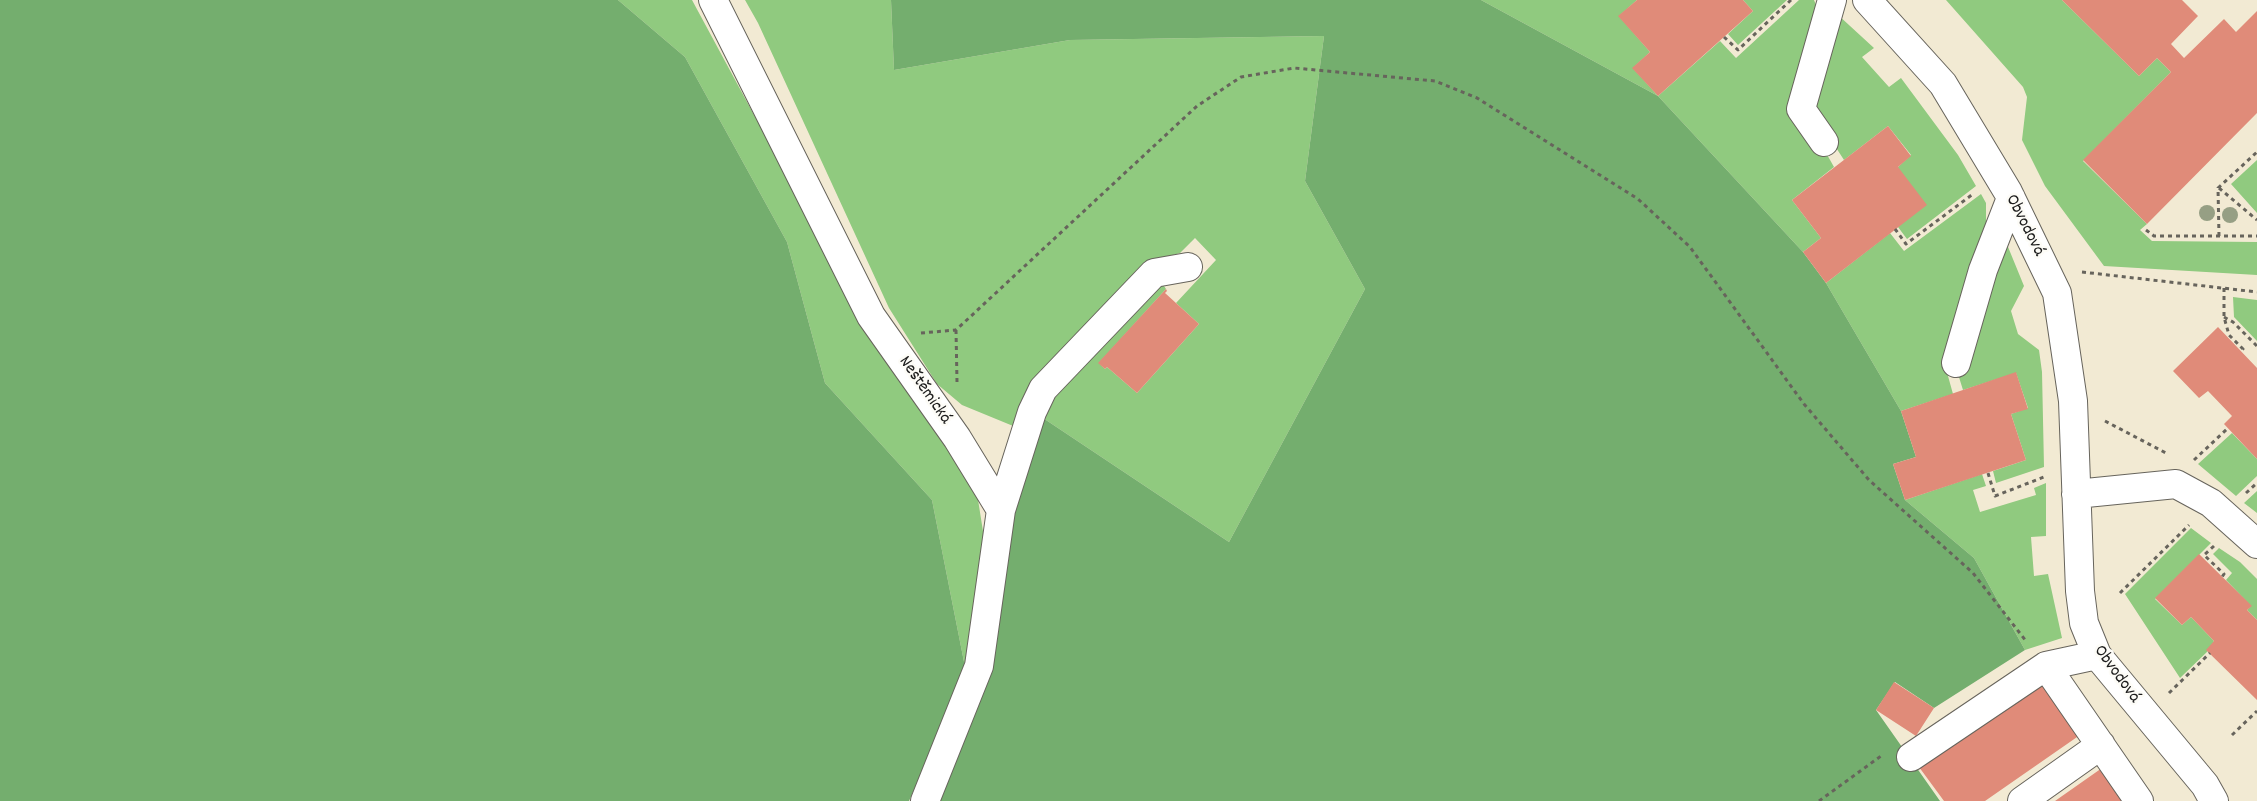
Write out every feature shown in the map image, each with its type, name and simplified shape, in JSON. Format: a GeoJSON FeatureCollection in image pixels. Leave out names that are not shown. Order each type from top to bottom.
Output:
{"type":"FeatureCollection","features":[{"type":"Feature","properties":{"kind":"street","name":"Neštěmická"},"geometry":{"type":"LineString","coordinates":[[712,0],[866,307],[957,438],[1001,510]]}},
{"type":"Feature","properties":{"kind":"street"},"geometry":{"type":"LineString","coordinates":[[1824,142],[1801,108],[1832,0]]}},
{"type":"Feature","properties":{"kind":"street","name":"Obvodová"},"geometry":{"type":"LineString","coordinates":[[1866,0],[1942,84],[2004,187],[2057,293],[2074,406],[2076,494],[2084,623],[2097,656],[2205,785],[2214,801]]}},
{"type":"Feature","properties":{"kind":"street"},"geometry":{"type":"LineString","coordinates":[[1956,363],[1983,270],[2004,187]]}},
{"type":"Feature","properties":{"kind":"street"},"geometry":{"type":"LineString","coordinates":[[925,801],[979,666],[1001,510],[1032,412],[1043,389],[1154,273],[1188,267]]}},
{"type":"Feature","properties":{"kind":"street"},"geometry":{"type":"LineString","coordinates":[[2076,494],[2176,484],[2212,503],[2257,544]]}},
{"type":"Feature","properties":{"kind":"street"},"geometry":{"type":"LineString","coordinates":[[1911,757],[2046,666],[2097,656]]}},
{"type":"Feature","properties":{"kind":"street"},"geometry":{"type":"LineString","coordinates":[[2046,666],[2139,801]]}},
{"type":"Feature","properties":{"kind":"street"},"geometry":{"type":"LineString","coordinates":[[2022,801],[2101,746]]}},
{"type":"Feature","properties":{"kind":"path"},"geometry":{"type":"LineString","coordinates":[[1724,37],[1738,50],[1791,0]]}},
{"type":"Feature","properties":{"kind":"path"},"geometry":{"type":"LineString","coordinates":[[885,336],[956,330],[1197,106],[1241,77],[1294,68],[1435,81],[1477,98],[1638,199],[1683,241],[1810,411],[1869,480],[1972,573],[2046,666]]}},
{"type":"Feature","properties":{"kind":"path"},"geometry":{"type":"LineString","coordinates":[[2219,236],[2218,188],[2257,152]]}},
{"type":"Feature","properties":{"kind":"path"},"geometry":{"type":"LineString","coordinates":[[1894,229],[1906,244],[2004,187]]}},
{"type":"Feature","properties":{"kind":"path"},"geometry":{"type":"LineString","coordinates":[[2218,188],[2257,220]]}},
{"type":"Feature","properties":{"kind":"path"},"geometry":{"type":"LineString","coordinates":[[2146,230],[2154,236],[2257,236]]}},
{"type":"Feature","properties":{"kind":"path"},"geometry":{"type":"LineString","coordinates":[[2081,272],[2257,292]]}},
{"type":"Feature","properties":{"kind":"path"},"geometry":{"type":"LineString","coordinates":[[2224,288],[2224,317],[2228,334],[2243,349],[2240,351]]}},
{"type":"Feature","properties":{"kind":"path"},"geometry":{"type":"LineString","coordinates":[[2224,317],[2233,322],[2257,346]]}},
{"type":"Feature","properties":{"kind":"path"},"geometry":{"type":"LineString","coordinates":[[2074,406],[2173,457]]}},
{"type":"Feature","properties":{"kind":"path"},"geometry":{"type":"LineString","coordinates":[[2120,593],[2212,503],[2188,466],[2228,428]]}},
{"type":"Feature","properties":{"kind":"path"},"geometry":{"type":"LineString","coordinates":[[1988,473],[1995,496],[2046,477]]}},
{"type":"Feature","properties":{"kind":"path"},"geometry":{"type":"LineString","coordinates":[[2204,555],[2224,574],[2222,577]]}},
{"type":"Feature","properties":{"kind":"path"},"geometry":{"type":"LineString","coordinates":[[2179,683],[2210,653]]}},
{"type":"Feature","properties":{"kind":"path"},"geometry":{"type":"LineString","coordinates":[[2232,735],[2257,711]]}},
{"type":"Feature","properties":{"kind":"path"},"geometry":{"type":"LineString","coordinates":[[1819,801],[1888,751],[1911,757]]}},
{"type":"Feature","properties":{"kind":"green space"},"geometry":{"type":"Polygon","coordinates":[[[0,0],[618,0],[685,57],[787,242],[825,383],[932,500],[966,672],[909,801],[0,801],[0,0]]]}},
{"type":"Feature","properties":{"kind":"green space"},"geometry":{"type":"Polygon","coordinates":[[[618,0],[692,0],[842,278],[976,487],[985,544],[966,672],[932,500],[825,383],[787,242],[685,57],[618,0]]]}},
{"type":"Feature","properties":{"kind":"green space"},"geometry":{"type":"Polygon","coordinates":[[[745,0],[891,0],[894,70],[1070,40],[1324,36],[1305,181],[1365,289],[1229,542],[1040,416],[1051,393],[1160,280],[1166,289],[1099,363],[1105,369],[1107,367],[1137,393],[1199,324],[1176,303],[1216,260],[1195,238],[1180,253],[1150,262],[1018,428],[962,405],[937,384],[889,308],[758,23],[745,0]]]}},
{"type":"Feature","properties":{"kind":"green space"},"geometry":{"type":"Polygon","coordinates":[[[891,0],[1481,0],[1658,96],[1803,252],[1826,283],[1901,411],[1916,457],[1893,464],[1905,500],[1974,558],[2025,650],[1934,708],[1895,682],[1876,710],[1940,801],[940,801],[989,668],[1012,507],[1040,416],[1229,542],[1365,289],[1305,181],[1324,36],[1070,40],[894,70],[891,0]]]}},
{"type":"Feature","properties":{"kind":"green space"},"geometry":{"type":"Polygon","coordinates":[[[1481,0],[1637,0],[1619,16],[1650,52],[1633,68],[1658,96],[1481,0]]]}},
{"type":"Feature","properties":{"kind":"green space"},"geometry":{"type":"Polygon","coordinates":[[[1743,0],[1787,0],[1738,45],[1728,34],[1753,11],[1743,0]]]}},
{"type":"Feature","properties":{"kind":"green space"},"geometry":{"type":"Polygon","coordinates":[[[1799,0],[1814,0],[1818,10],[1788,111],[1825,151],[1834,167],[1792,200],[1821,238],[1803,252],[1658,96],[1720,41],[1736,58],[1799,0]]]}},
{"type":"Feature","properties":{"kind":"green space"},"geometry":{"type":"Polygon","coordinates":[[[1946,0],[2062,0],[2139,76],[2157,58],[2171,72],[2083,161],[2147,224],[2140,230],[2152,241],[2257,242],[2257,275],[2104,266],[2045,186],[2022,140],[2027,97],[2023,87],[1946,0]]]}},
{"type":"Feature","properties":{"kind":"green space"},"geometry":{"type":"Polygon","coordinates":[[[1837,14],[1874,48],[1862,57],[1889,87],[1901,78],[1958,155],[1976,186],[1907,239],[1898,227],[1898,167],[1911,155],[1888,126],[1844,160],[1815,115],[1814,99],[1837,14]]]}},
{"type":"Feature","properties":{"kind":"green space"},"geometry":{"type":"Polygon","coordinates":[[[2257,160],[2257,213],[2231,184],[2257,160]]]}},
{"type":"Feature","properties":{"kind":"green space"},"geometry":{"type":"Polygon","coordinates":[[[1981,194],[1986,203],[1986,231],[1943,358],[1953,394],[1901,411],[1826,283],[1890,233],[1904,251],[1981,194]]]}},
{"type":"Feature","properties":{"kind":"green space"},"geometry":{"type":"Polygon","coordinates":[[[2006,242],[2024,286],[2011,311],[2018,334],[2039,350],[2042,372],[2044,467],[1996,483],[1993,471],[2026,460],[2011,414],[2028,408],[2016,373],[1963,390],[1958,374],[1968,371],[1990,279],[2006,242]]]}},
{"type":"Feature","properties":{"kind":"green space"},"geometry":{"type":"Polygon","coordinates":[[[2233,297],[2257,300],[2257,341],[2234,317],[2233,297]]]}},
{"type":"Feature","properties":{"kind":"green space"},"geometry":{"type":"Polygon","coordinates":[[[2232,433],[2257,459],[2257,476],[2236,496],[2198,464],[2232,433]]]}},
{"type":"Feature","properties":{"kind":"green space"},"geometry":{"type":"Polygon","coordinates":[[[1982,474],[1986,486],[1973,490],[1980,512],[2036,495],[2034,488],[2046,483],[2046,536],[2031,537],[2034,576],[2048,574],[2062,638],[2025,650],[1974,558],[1905,500],[1982,474]]]}},
{"type":"Feature","properties":{"kind":"green space"},"geometry":{"type":"Polygon","coordinates":[[[2257,491],[2257,513],[2244,503],[2257,491]]]}},
{"type":"Feature","properties":{"kind":"green space"},"geometry":{"type":"Polygon","coordinates":[[[2191,528],[2211,543],[2155,599],[2182,625],[2191,617],[2214,641],[2208,651],[2180,678],[2125,594],[2191,528]]]}},
{"type":"Feature","properties":{"kind":"green space"},"geometry":{"type":"Polygon","coordinates":[[[2219,548],[2240,562],[2257,579],[2257,620],[2247,610],[2251,606],[2226,580],[2232,573],[2213,554],[2219,548]]]}},
{"type":"Feature","properties":{"kind":"building"},"geometry":{"type":"Polygon","coordinates":[[[1637,0],[1743,0],[1753,11],[1658,96],[1632,68],[1650,52],[1618,16],[1637,0]]]}},
{"type":"Feature","properties":{"kind":"building"},"geometry":{"type":"Polygon","coordinates":[[[2062,0],[2182,0],[2198,16],[2171,44],[2184,58],[2224,19],[2236,32],[2257,11],[2257,113],[2147,224],[2083,160],[2171,72],[2157,58],[2139,76],[2062,0]]]}},
{"type":"Feature","properties":{"kind":"building"},"geometry":{"type":"Polygon","coordinates":[[[1888,126],[1911,156],[1898,167],[1927,205],[1826,283],[1803,252],[1821,238],[1792,200],[1888,126]]]}},
{"type":"Feature","properties":{"kind":"building"},"geometry":{"type":"Polygon","coordinates":[[[1166,289],[1165,293],[1199,324],[1137,393],[1107,367],[1105,369],[1098,363],[1166,289]]]}},
{"type":"Feature","properties":{"kind":"building"},"geometry":{"type":"Polygon","coordinates":[[[2218,327],[2257,368],[2257,459],[2224,424],[2232,416],[2208,391],[2199,398],[2173,371],[2218,327]]]}},
{"type":"Feature","properties":{"kind":"building"},"geometry":{"type":"Polygon","coordinates":[[[2016,372],[2028,409],[2011,414],[2026,460],[1905,500],[1893,464],[1916,457],[1901,411],[2016,372]]]}},
{"type":"Feature","properties":{"kind":"building"},"geometry":{"type":"Polygon","coordinates":[[[2199,554],[2252,606],[2247,610],[2257,620],[2257,700],[2206,650],[2214,641],[2191,617],[2182,625],[2155,598],[2199,554]]]}},
{"type":"Feature","properties":{"kind":"building"},"geometry":{"type":"Polygon","coordinates":[[[2043,680],[2080,735],[1985,801],[1944,801],[1919,767],[2043,680]]]}},
{"type":"Feature","properties":{"kind":"building"},"geometry":{"type":"Polygon","coordinates":[[[1894,682],[1934,708],[1916,736],[1876,710],[1894,682]]]}},
{"type":"Feature","properties":{"kind":"building"},"geometry":{"type":"Polygon","coordinates":[[[2102,768],[2125,801],[2055,801],[2102,768]]]}}]}
